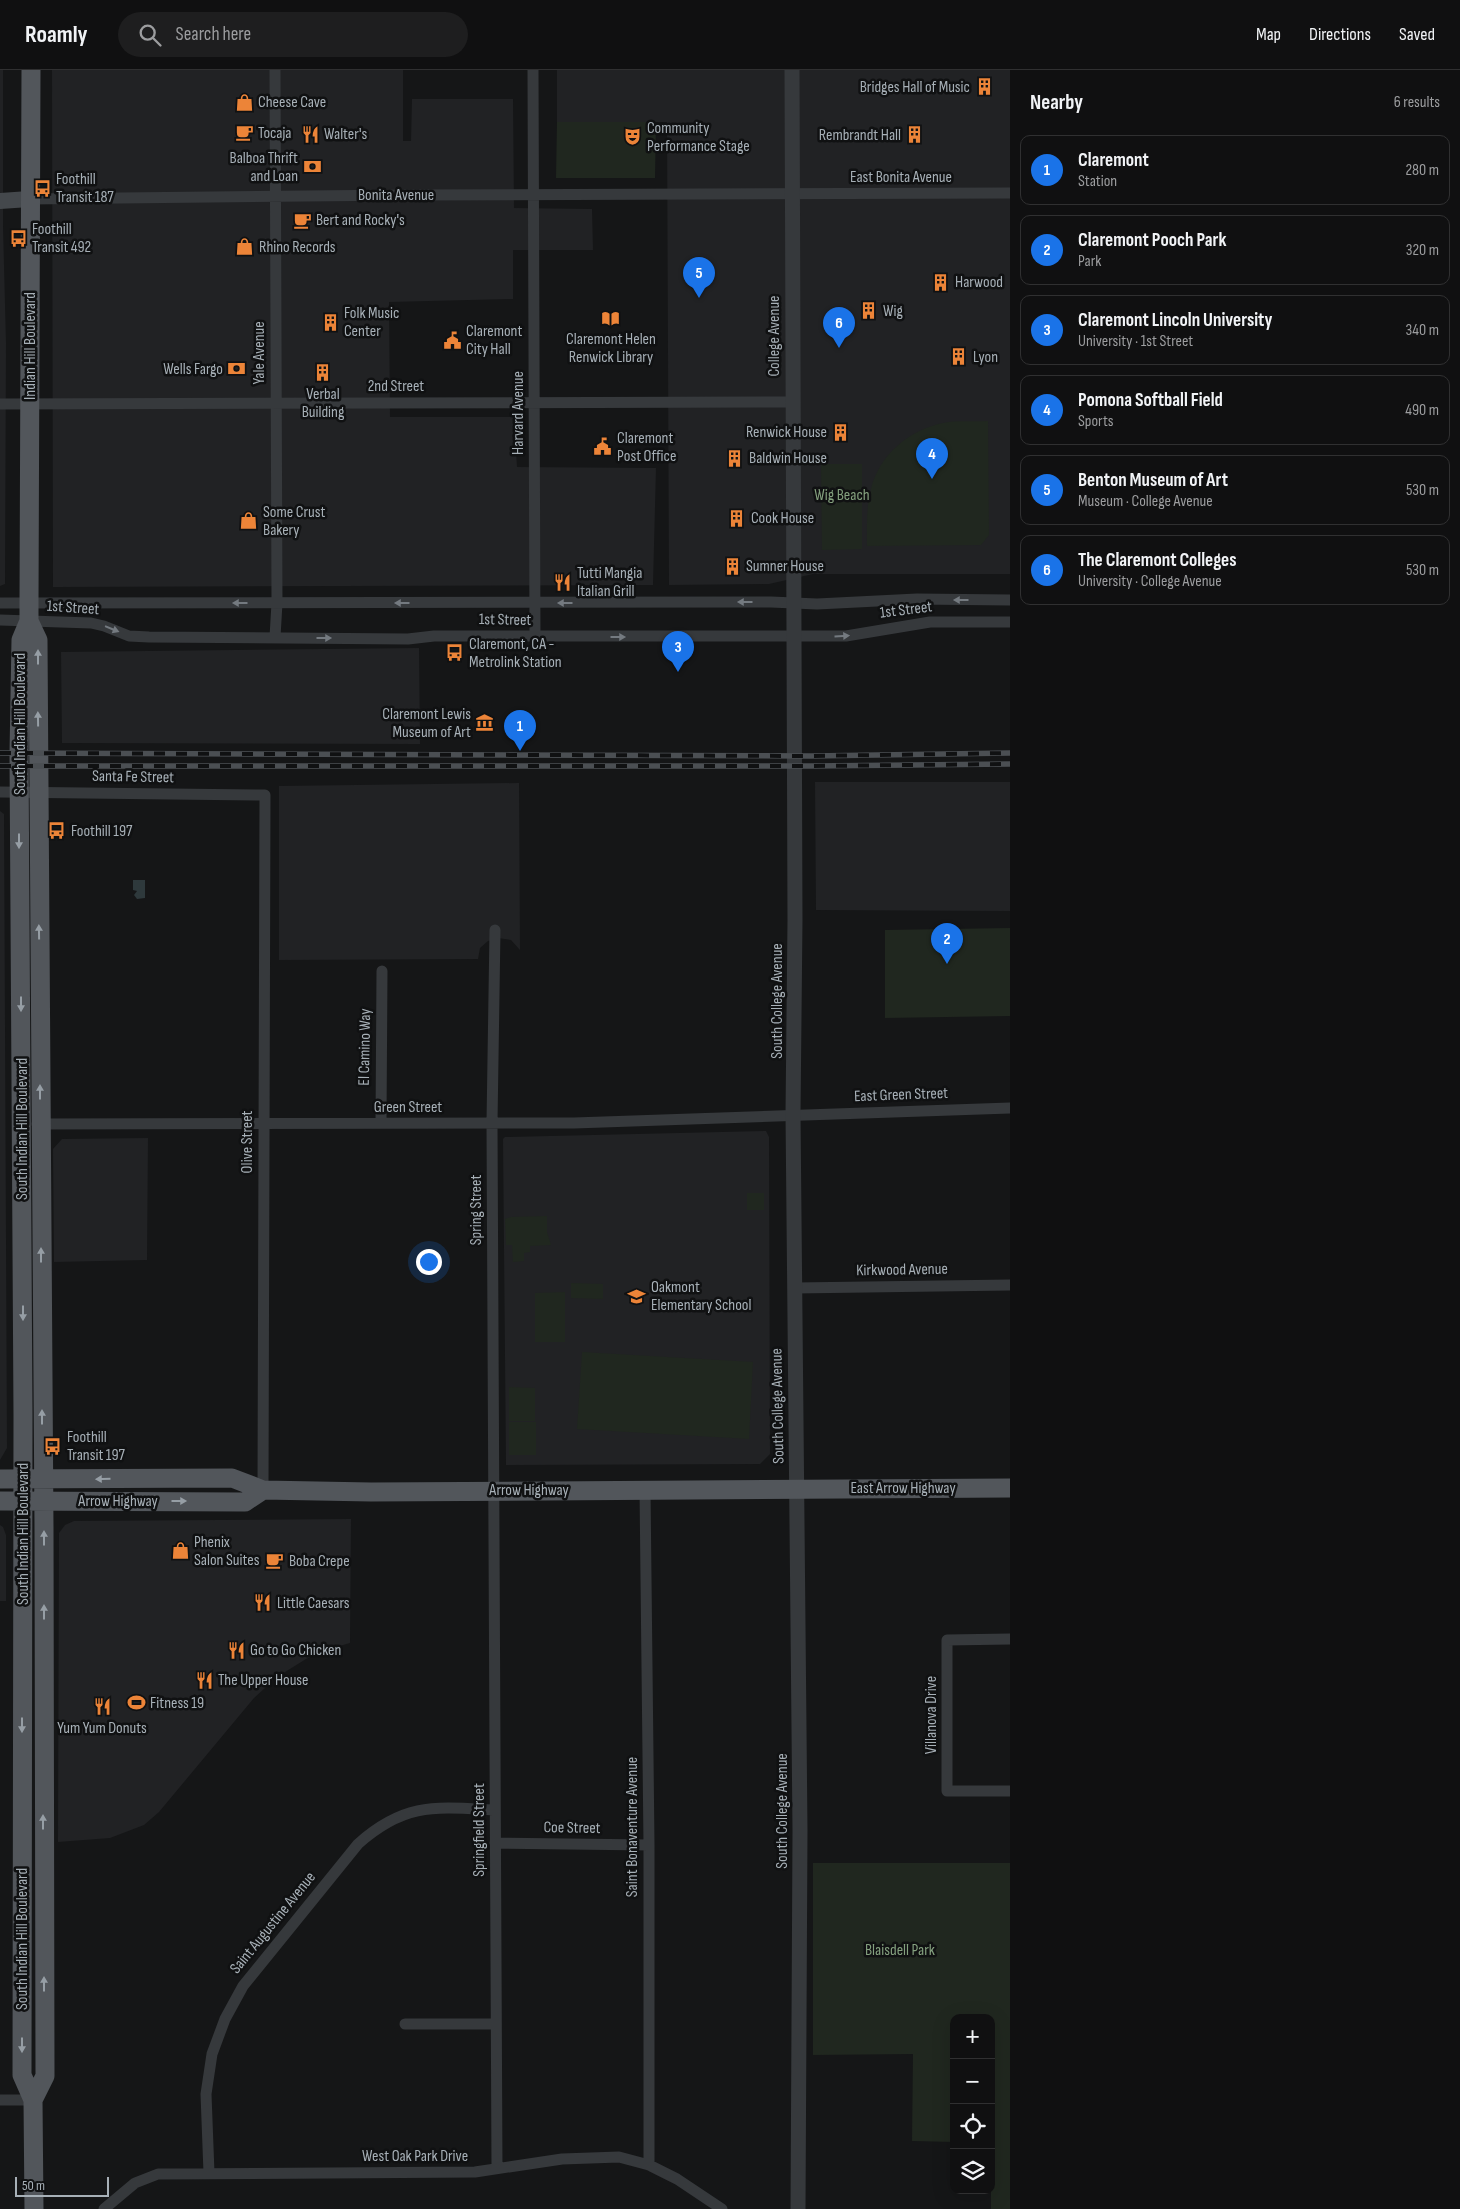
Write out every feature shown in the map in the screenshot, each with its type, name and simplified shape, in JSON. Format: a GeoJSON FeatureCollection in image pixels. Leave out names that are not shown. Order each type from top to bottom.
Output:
{"type":"FeatureCollection","features":[{"type":"Feature","properties":{"kind":"main road","name":"Indian Hill Boulevard"},"geometry":{"type":"LineString","coordinates":[[29,612],[29,200],[31,70]]}},
{"type":"Feature","properties":{"kind":"main road","name":"Bonita Avenue"},"geometry":{"type":"LineString","coordinates":[[0,201],[29,200]]}},
{"type":"Feature","properties":{"kind":"main road","name":"South Indian Hill Boulevard"},"geometry":{"type":"LineString","coordinates":[[29,612],[21,640],[19,792],[42,1479],[45,2076],[33,2100]]}},
{"type":"Feature","properties":{"kind":"main road","name":"South Indian Hill Boulevard"},"geometry":{"type":"LineString","coordinates":[[29,612],[38,640],[38,792],[22,1500],[22,2075],[33,2100],[34,2209]]}},
{"type":"Feature","properties":{"kind":"main road","name":"Arrow Highway"},"geometry":{"type":"LineString","coordinates":[[0,1479],[232,1478],[263,1490],[492,1491],[796,1488]]}},
{"type":"Feature","properties":{"kind":"main road","name":"East Arrow Highway"},"geometry":{"type":"LineString","coordinates":[[796,1488],[1010,1488]]}},
{"type":"Feature","properties":{"kind":"main road","name":"Arrow Highway"},"geometry":{"type":"LineString","coordinates":[[0,1501],[245,1502],[263,1490]]}},
{"type":"Feature","properties":{"kind":"street","name":"Yale Avenue"},"geometry":{"type":"LineString","coordinates":[[275,70],[277,604],[275,637]]}},
{"type":"Feature","properties":{"kind":"street","name":"Harvard Avenue"},"geometry":{"type":"LineString","coordinates":[[533,70],[534,637]]}},
{"type":"Feature","properties":{"kind":"street","name":"College Avenue"},"geometry":{"type":"LineString","coordinates":[[792,70],[793,603]]}},
{"type":"Feature","properties":{"kind":"street","name":"East Bonita Avenue"},"geometry":{"type":"LineString","coordinates":[[792,194],[1010,193]]}},
{"type":"Feature","properties":{"kind":"street","name":"Bonita Avenue"},"geometry":{"type":"LineString","coordinates":[[29,200],[275,196],[792,194]]}},
{"type":"Feature","properties":{"kind":"street","name":"2nd Street"},"geometry":{"type":"LineString","coordinates":[[0,404],[792,402]]}},
{"type":"Feature","properties":{"kind":"street","name":"1st Street"},"geometry":{"type":"LineString","coordinates":[[0,620],[29,612],[277,604],[817,604],[917,600],[1010,600]]}},
{"type":"Feature","properties":{"kind":"street","name":"1st Street"},"geometry":{"type":"LineString","coordinates":[[0,602],[29,612],[104,626],[128,636],[149,637],[398,639],[434,636],[846,636],[930,622],[1010,622]]}},
{"type":"Feature","properties":{"kind":"street","name":"South College Avenue"},"geometry":{"type":"LineString","coordinates":[[793,603],[795,920],[793,1114],[800,1832],[798,2209]]}},
{"type":"Feature","properties":{"kind":"street","name":"Santa Fe Street"},"geometry":{"type":"LineString","coordinates":[[0,792],[265,795]]}},
{"type":"Feature","properties":{"kind":"street","name":"Olive Street"},"geometry":{"type":"LineString","coordinates":[[263,1490],[265,795]]}},
{"type":"Feature","properties":{"kind":"street","name":"Spring Street"},"geometry":{"type":"LineString","coordinates":[[492,1491],[494,930]]}},
{"type":"Feature","properties":{"kind":"street","name":"El Camino Way"},"geometry":{"type":"LineString","coordinates":[[381,1123],[382,971]]}},
{"type":"Feature","properties":{"kind":"street","name":"East Green Street"},"geometry":{"type":"LineString","coordinates":[[793,1114],[1010,1108]]}},
{"type":"Feature","properties":{"kind":"street","name":"Green Street"},"geometry":{"type":"LineString","coordinates":[[31,1124],[574,1123],[793,1114]]}},
{"type":"Feature","properties":{"kind":"street","name":"Kirkwood Avenue"},"geometry":{"type":"LineString","coordinates":[[795,1288],[1010,1285]]}},
{"type":"Feature","properties":{"kind":"street","name":"Saint Bonaventure Avenue"},"geometry":{"type":"LineString","coordinates":[[645,1489],[650,2165]]}},
{"type":"Feature","properties":{"kind":"street","name":"Springfield Street"},"geometry":{"type":"LineString","coordinates":[[492,1491],[497,2168]]}},
{"type":"Feature","properties":{"kind":"street","name":"Villanova Drive"},"geometry":{"type":"LineString","coordinates":[[1010,1639],[947,1640],[948,1791],[1010,1791]]}},
{"type":"Feature","properties":{"kind":"street","name":"Saint Augustine Avenue"},"geometry":{"type":"LineString","coordinates":[[208,2173],[206,2094],[212,2054],[225,2019],[243,1986],[358,1844],[376,1828],[396,1817],[419,1809],[444,1807],[495,1810]]}},
{"type":"Feature","properties":{"kind":"street","name":"Coe Street"},"geometry":{"type":"LineString","coordinates":[[495,1843],[649,1845]]}},
{"type":"Feature","properties":{"kind":"street"},"geometry":{"type":"LineString","coordinates":[[405,2024],[496,2024]]}},
{"type":"Feature","properties":{"kind":"street"},"geometry":{"type":"LineString","coordinates":[[0,2100],[33,2100]]}},
{"type":"Feature","properties":{"kind":"street","name":"West Oak Park Drive"},"geometry":{"type":"LineString","coordinates":[[104,2209],[135,2183],[158,2174],[474,2172],[562,2159],[619,2157],[650,2165],[677,2179],[722,2209]]}},
{"type":"Feature","properties":{"kind":"shaded area"},"geometry":{"type":"Polygon","coordinates":[[[0,70],[3,70],[3,226],[6,343],[5,584],[0,586],[0,70]]]}},
{"type":"Feature","properties":{"kind":"shaded area"},"geometry":{"type":"Polygon","coordinates":[[[52,70],[403,70],[403,141],[411,141],[412,99],[513,99],[514,208],[592,209],[593,250],[513,250],[513,299],[389,302],[390,417],[514,417],[517,467],[656,468],[653,585],[53,587],[52,70]]]}},
{"type":"Feature","properties":{"kind":"shaded area"},"geometry":{"type":"Polygon","coordinates":[[[557,70],[1010,70],[1010,574],[813,574],[769,584],[669,585],[667,122],[557,122],[557,70]]]}},
{"type":"Feature","properties":{"kind":"shaded area"},"geometry":{"type":"Polygon","coordinates":[[[419,648],[420,744],[62,743],[61,652],[419,648]]]}},
{"type":"Feature","properties":{"kind":"shaded area"},"geometry":{"type":"Polygon","coordinates":[[[815,782],[1010,782],[1010,911],[816,910],[815,782]]]}},
{"type":"Feature","properties":{"kind":"shaded area"},"geometry":{"type":"Polygon","coordinates":[[[519,783],[520,950],[511,940],[498,938],[488,941],[480,948],[478,959],[279,960],[279,786],[519,783]]]}},
{"type":"Feature","properties":{"kind":"shaded area"},"geometry":{"type":"Polygon","coordinates":[[[0,811],[4,814],[7,1448],[0,1460],[0,811]]]}},
{"type":"Feature","properties":{"kind":"shaded area"},"geometry":{"type":"Polygon","coordinates":[[[133,880],[145,880],[145,898],[137,899],[134,895],[137,891],[133,890],[133,880]]]}},
{"type":"Feature","properties":{"kind":"shaded area","name":"Oakmont Elementary School"},"geometry":{"type":"Polygon","coordinates":[[[766,1131],[769,1137],[770,1454],[760,1464],[506,1465],[503,1139],[505,1137],[766,1131]]]}},
{"type":"Feature","properties":{"kind":"shaded area"},"geometry":{"type":"Polygon","coordinates":[[[148,1138],[147,1260],[54,1262],[53,1149],[62,1139],[148,1138]]]}},
{"type":"Feature","properties":{"kind":"shaded area"},"geometry":{"type":"Polygon","coordinates":[[[351,1519],[350,1643],[329,1649],[306,1659],[277,1677],[254,1698],[159,1812],[144,1825],[110,1838],[58,1842],[59,1533],[65,1525],[74,1521],[351,1519]]]}},
{"type":"Feature","properties":{"kind":"shaded area"},"geometry":{"type":"Polygon","coordinates":[[[0,1525],[3,1527],[6,1535],[6,1601],[0,1601],[0,1525]]]}},
{"type":"Feature","properties":{"kind":"green space"},"geometry":{"type":"Polygon","coordinates":[[[557,122],[656,122],[655,178],[556,178],[557,122]]]}},
{"type":"Feature","properties":{"kind":"green space"},"geometry":{"type":"Polygon","coordinates":[[[988,421],[989,535],[981,545],[867,546],[869,496],[875,477],[888,455],[907,438],[930,426],[954,422],[988,421]]]}},
{"type":"Feature","properties":{"kind":"green space","name":"Wig Beach"},"geometry":{"type":"Polygon","coordinates":[[[821,464],[862,464],[862,549],[822,550],[821,464]]]}},
{"type":"Feature","properties":{"kind":"green space"},"geometry":{"type":"Polygon","coordinates":[[[1010,928],[1010,1016],[885,1018],[885,930],[1010,928]]]}},
{"type":"Feature","properties":{"kind":"green space"},"geometry":{"type":"Polygon","coordinates":[[[747,1193],[764,1193],[764,1210],[747,1210],[747,1193]]]}},
{"type":"Feature","properties":{"kind":"green space"},"geometry":{"type":"Polygon","coordinates":[[[547,1216],[547,1232],[551,1245],[530,1246],[530,1252],[524,1253],[524,1261],[513,1262],[512,1245],[506,1245],[505,1219],[511,1217],[547,1216]]]}},
{"type":"Feature","properties":{"kind":"green space"},"geometry":{"type":"Polygon","coordinates":[[[571,1283],[603,1284],[603,1299],[571,1298],[571,1283]]]}},
{"type":"Feature","properties":{"kind":"green space"},"geometry":{"type":"Polygon","coordinates":[[[565,1292],[565,1342],[535,1342],[535,1293],[565,1292]]]}},
{"type":"Feature","properties":{"kind":"green space"},"geometry":{"type":"Polygon","coordinates":[[[582,1352],[753,1362],[749,1439],[577,1429],[582,1352]]]}},
{"type":"Feature","properties":{"kind":"green space"},"geometry":{"type":"Polygon","coordinates":[[[509,1387],[535,1388],[535,1421],[509,1421],[509,1387]]]}},
{"type":"Feature","properties":{"kind":"green space"},"geometry":{"type":"Polygon","coordinates":[[[509,1422],[536,1422],[536,1455],[509,1455],[509,1422]]]}},
{"type":"Feature","properties":{"kind":"green space","name":"Blaisdell Park"},"geometry":{"type":"Polygon","coordinates":[[[813,1863],[1010,1863],[1010,2209],[991,2209],[991,2194],[995,2194],[995,2014],[950,2014],[950,2142],[912,2141],[913,2054],[813,2055],[813,1863]]]}},
{"type":"Feature","properties":{"kind":"railway"},"geometry":{"type":"LineString","coordinates":[[0,753],[811,756],[1010,753]]}},
{"type":"Feature","properties":{"kind":"railway"},"geometry":{"type":"LineString","coordinates":[[0,766],[811,766],[1010,764]]}},
{"type":"Feature","properties":{"kind":"place","name":"Bridges Hall of Music"},"geometry":{"type":"Point","coordinates":[984,87]}},
{"type":"Feature","properties":{"kind":"place","name":"Cheese Cave"},"geometry":{"type":"Point","coordinates":[244,102]}},
{"type":"Feature","properties":{"kind":"place","name":"Tocaja"},"geometry":{"type":"Point","coordinates":[244,133]}},
{"type":"Feature","properties":{"kind":"place","name":"Walter's"},"geometry":{"type":"Point","coordinates":[310,134]}},
{"type":"Feature","properties":{"kind":"place","name":"Rembrandt Hall"},"geometry":{"type":"Point","coordinates":[915,135]}},
{"type":"Feature","properties":{"kind":"place","name":"Community Performance Stage"},"geometry":{"type":"Point","coordinates":[633,137]}},
{"type":"Feature","properties":{"kind":"place","name":"Balboa Thrift and Loan"},"geometry":{"type":"Point","coordinates":[312,167]}},
{"type":"Feature","properties":{"kind":"place","name":"Foothill Transit 187"},"geometry":{"type":"Point","coordinates":[42,188]}},
{"type":"Feature","properties":{"kind":"place","name":"Bert and Rocky's"},"geometry":{"type":"Point","coordinates":[302,220]}},
{"type":"Feature","properties":{"kind":"place","name":"Foothill Transit 492"},"geometry":{"type":"Point","coordinates":[18,238]}},
{"type":"Feature","properties":{"kind":"place","name":"Rhino Records"},"geometry":{"type":"Point","coordinates":[245,247]}},
{"type":"Feature","properties":{"kind":"place","name":"Harwood"},"geometry":{"type":"Point","coordinates":[941,282]}},
{"type":"Feature","properties":{"kind":"place","name":"Benton Museum of Art"},"geometry":{"type":"Point","coordinates":[699,298]}},
{"type":"Feature","properties":{"kind":"place","name":"Wig"},"geometry":{"type":"Point","coordinates":[869,311]}},
{"type":"Feature","properties":{"kind":"place","name":"Claremont Helen Renwick Library"},"geometry":{"type":"Point","coordinates":[611,318]}},
{"type":"Feature","properties":{"kind":"place","name":"Folk Music Center"},"geometry":{"type":"Point","coordinates":[330,322]}},
{"type":"Feature","properties":{"kind":"place","name":"Claremont City Hall"},"geometry":{"type":"Point","coordinates":[452,340]}},
{"type":"Feature","properties":{"kind":"place","name":"The Claremont Colleges"},"geometry":{"type":"Point","coordinates":[839,348]}},
{"type":"Feature","properties":{"kind":"place","name":"Lyon"},"geometry":{"type":"Point","coordinates":[959,357]}},
{"type":"Feature","properties":{"kind":"place","name":"Wells Fargo"},"geometry":{"type":"Point","coordinates":[237,369]}},
{"type":"Feature","properties":{"kind":"place","name":"Verbal Building"},"geometry":{"type":"Point","coordinates":[323,373]}},
{"type":"Feature","properties":{"kind":"place","name":"Renwick House"},"geometry":{"type":"Point","coordinates":[841,432]}},
{"type":"Feature","properties":{"kind":"place","name":"Claremont Post Office"},"geometry":{"type":"Point","coordinates":[603,447]}},
{"type":"Feature","properties":{"kind":"place","name":"Baldwin House"},"geometry":{"type":"Point","coordinates":[735,458]}},
{"type":"Feature","properties":{"kind":"place","name":"Pomona Softball Field"},"geometry":{"type":"Point","coordinates":[932,479]}},
{"type":"Feature","properties":{"kind":"place","name":"Cook House"},"geometry":{"type":"Point","coordinates":[737,518]}},
{"type":"Feature","properties":{"kind":"place","name":"Some Crust Bakery"},"geometry":{"type":"Point","coordinates":[249,521]}},
{"type":"Feature","properties":{"kind":"place","name":"Sumner House"},"geometry":{"type":"Point","coordinates":[732,566]}},
{"type":"Feature","properties":{"kind":"place","name":"Tutti Mangia Italian Grill"},"geometry":{"type":"Point","coordinates":[563,582]}},
{"type":"Feature","properties":{"kind":"place","name":"Claremont, CA - Metrolink Station"},"geometry":{"type":"Point","coordinates":[455,653]}},
{"type":"Feature","properties":{"kind":"place","name":"Claremont Lincoln University"},"geometry":{"type":"Point","coordinates":[678,672]}},
{"type":"Feature","properties":{"kind":"place","name":"Claremont Lewis Museum of Art"},"geometry":{"type":"Point","coordinates":[485,723]}},
{"type":"Feature","properties":{"kind":"place","name":"Claremont"},"geometry":{"type":"Point","coordinates":[520,751]}},
{"type":"Feature","properties":{"kind":"place","name":"Foothill 197"},"geometry":{"type":"Point","coordinates":[57,831]}},
{"type":"Feature","properties":{"kind":"place","name":"Claremont Pooch Park"},"geometry":{"type":"Point","coordinates":[947,964]}},
{"type":"Feature","properties":{"kind":"place","name":"Oakmont Elementary School"},"geometry":{"type":"Point","coordinates":[637,1296]}},
{"type":"Feature","properties":{"kind":"place","name":"Foothill Transit 197"},"geometry":{"type":"Point","coordinates":[53,1446]}},
{"type":"Feature","properties":{"kind":"place","name":"Phenix Salon Suites"},"geometry":{"type":"Point","coordinates":[180,1551]}},
{"type":"Feature","properties":{"kind":"place","name":"Boba Crepe"},"geometry":{"type":"Point","coordinates":[275,1561]}},
{"type":"Feature","properties":{"kind":"place","name":"Little Caesars"},"geometry":{"type":"Point","coordinates":[263,1603]}},
{"type":"Feature","properties":{"kind":"place","name":"Go to Go Chicken"},"geometry":{"type":"Point","coordinates":[236,1650]}},
{"type":"Feature","properties":{"kind":"place","name":"The Upper House"},"geometry":{"type":"Point","coordinates":[204,1680]}},
{"type":"Feature","properties":{"kind":"place","name":"Fitness 19"},"geometry":{"type":"Point","coordinates":[136,1703]}},
{"type":"Feature","properties":{"kind":"place","name":"Yum Yum Donuts"},"geometry":{"type":"Point","coordinates":[102,1706]}}]}
